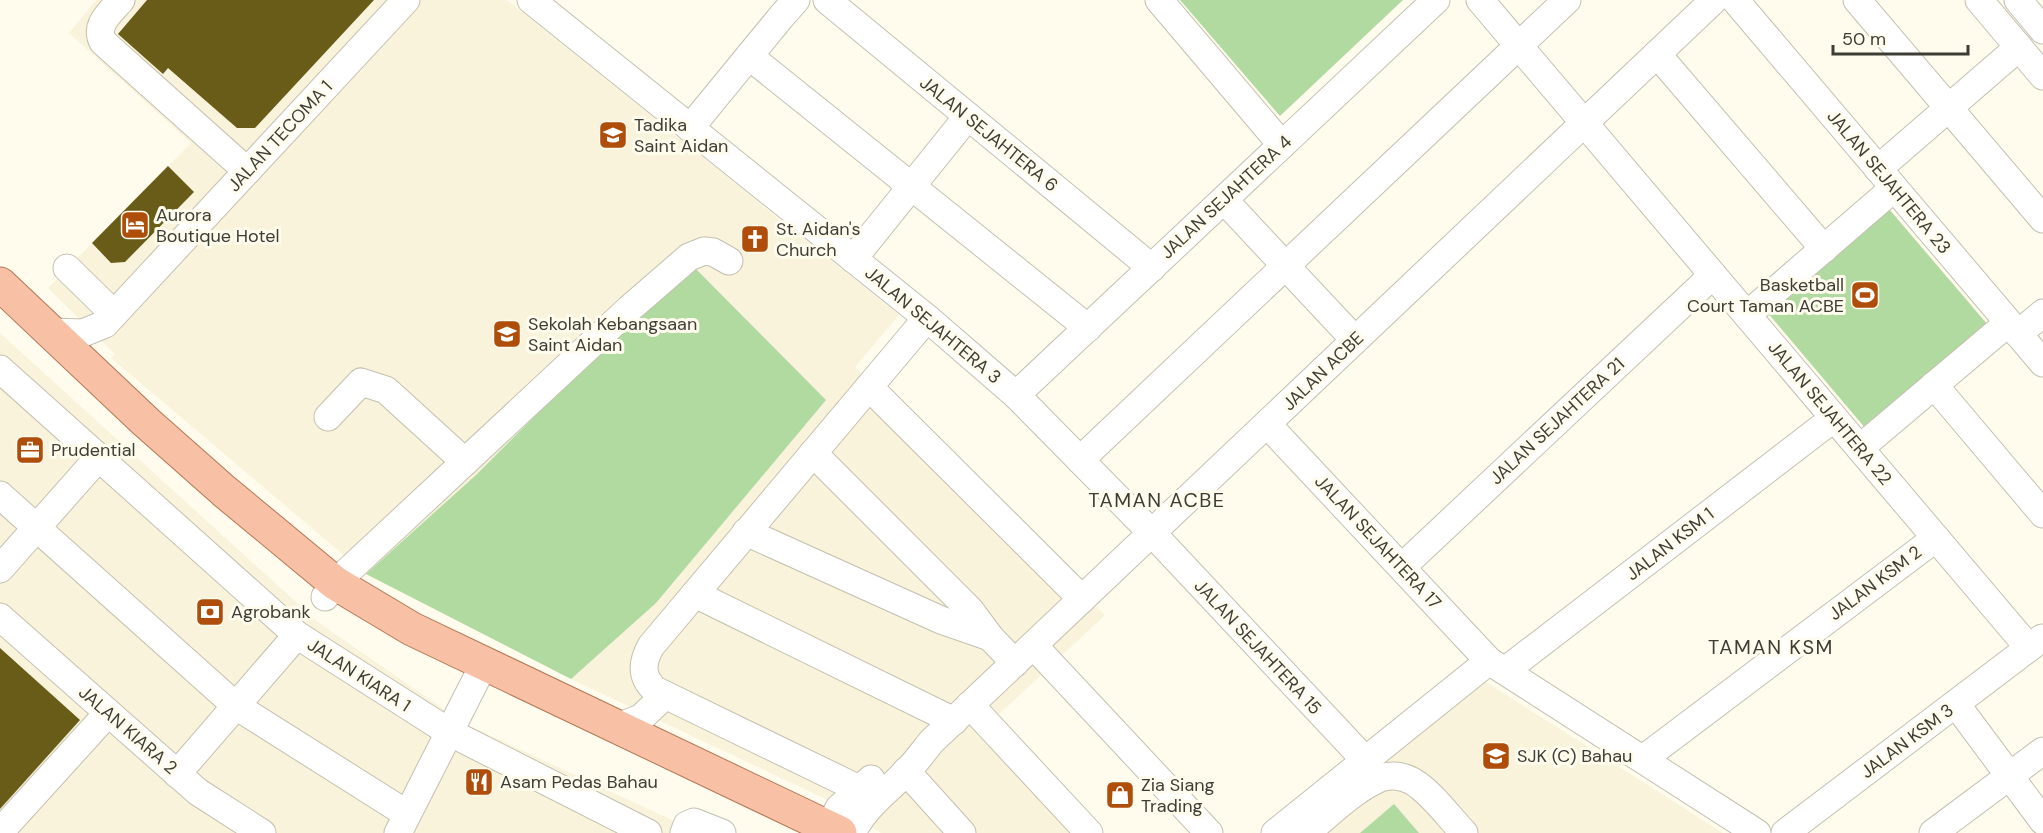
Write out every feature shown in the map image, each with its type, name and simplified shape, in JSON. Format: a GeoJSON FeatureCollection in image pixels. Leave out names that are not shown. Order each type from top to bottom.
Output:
{"type":"FeatureCollection","features":[{"type":"Feature","properties":{"kind":"main road"},"geometry":{"type":"LineString","coordinates":[[0,284],[146,422],[330,590]]}},
{"type":"Feature","properties":{"kind":"main road"},"geometry":{"type":"LineString","coordinates":[[0,312],[205,500],[330,590],[412,629],[480,672],[794,833]]}},
{"type":"Feature","properties":{"kind":"main road"},"geometry":{"type":"LineString","coordinates":[[480,672],[617,727],[837,832]]}},
{"type":"Feature","properties":{"kind":"street"},"geometry":{"type":"LineString","coordinates":[[121,0],[101,25],[99,31],[103,42],[247,171]]}},
{"type":"Feature","properties":{"kind":"street","name":"JALAN TECOMA 1"},"geometry":{"type":"LineString","coordinates":[[110,319],[406,0]]}},
{"type":"Feature","properties":{"kind":"street","name":"JALAN SEJAHTERA 3"},"geometry":{"type":"LineString","coordinates":[[531,0],[927,318],[1016,395],[1152,533]]}},
{"type":"Feature","properties":{"kind":"street"},"geometry":{"type":"LineString","coordinates":[[690,128],[796,0]]}},
{"type":"Feature","properties":{"kind":"street","name":"JALAN SEJAHTERA 6"},"geometry":{"type":"LineString","coordinates":[[827,0],[1152,268]]}},
{"type":"Feature","properties":{"kind":"street"},"geometry":{"type":"LineString","coordinates":[[1159,0],[1282,145]]}},
{"type":"Feature","properties":{"kind":"street","name":"JALAN SEJAHTERA 4"},"geometry":{"type":"LineString","coordinates":[[1016,395],[1436,0]]}},
{"type":"Feature","properties":{"kind":"street","name":"JALAN SEJAHTERA 22"},"geometry":{"type":"LineString","coordinates":[[1480,0],[1936,538],[2036,643]]}},
{"type":"Feature","properties":{"kind":"street"},"geometry":{"type":"LineString","coordinates":[[1080,460],[1567,0]]}},
{"type":"Feature","properties":{"kind":"street","name":"JALAN ACBE"},"geometry":{"type":"LineString","coordinates":[[837,832],[858,819],[962,713],[1714,0]]}},
{"type":"Feature","properties":{"kind":"street","name":"JALAN SEJAHTERA 23"},"geometry":{"type":"LineString","coordinates":[[1735,0],[2043,363]]}},
{"type":"Feature","properties":{"kind":"street"},"geometry":{"type":"LineString","coordinates":[[1857,0],[2043,219]]}},
{"type":"Feature","properties":{"kind":"street"},"geometry":{"type":"LineString","coordinates":[[1979,0],[2043,76]]}},
{"type":"Feature","properties":{"kind":"street"},"geometry":{"type":"LineString","coordinates":[[2018,0],[2043,30]]}},
{"type":"Feature","properties":{"kind":"street"},"geometry":{"type":"LineString","coordinates":[[1747,315],[1824,249],[1948,108],[2019,47]]}},
{"type":"Feature","properties":{"kind":"street"},"geometry":{"type":"LineString","coordinates":[[1657,54],[1824,249]]}},
{"type":"Feature","properties":{"kind":"street"},"geometry":{"type":"LineString","coordinates":[[749,56],[1088,328]]}},
{"type":"Feature","properties":{"kind":"street"},"geometry":{"type":"LineString","coordinates":[[854,259],[968,116]]}},
{"type":"Feature","properties":{"kind":"street"},"geometry":{"type":"LineString","coordinates":[[1224,200],[1355,340]]}},
{"type":"Feature","properties":{"kind":"street"},"geometry":{"type":"LineString","coordinates":[[330,590],[629,309],[688,257],[704,251],[713,252],[729,261]]}},
{"type":"Feature","properties":{"kind":"street"},"geometry":{"type":"LineString","coordinates":[[67,268],[110,319]]}},
{"type":"Feature","properties":{"kind":"street","name":"JALAN SEJAHTERA 21"},"geometry":{"type":"LineString","coordinates":[[1402,567],[1713,275]]}},
{"type":"Feature","properties":{"kind":"street"},"geometry":{"type":"LineString","coordinates":[[1860,448],[1934,385],[2013,328],[2043,313]]}},
{"type":"Feature","properties":{"kind":"street"},"geometry":{"type":"LineString","coordinates":[[859,789],[665,695],[650,685],[644,674],[644,663],[651,646],[927,318]]}},
{"type":"Feature","properties":{"kind":"street"},"geometry":{"type":"LineString","coordinates":[[52,332],[83,333],[94,330],[110,319]]}},
{"type":"Feature","properties":{"kind":"street"},"geometry":{"type":"LineString","coordinates":[[105,382],[98,350],[110,319]]}},
{"type":"Feature","properties":{"kind":"street","name":"JALAN KIARA 1"},"geometry":{"type":"LineString","coordinates":[[0,369],[297,635],[449,732],[648,833]]}},
{"type":"Feature","properties":{"kind":"street"},"geometry":{"type":"LineString","coordinates":[[328,417],[362,382],[386,390],[465,462]]}},
{"type":"Feature","properties":{"kind":"street"},"geometry":{"type":"LineString","coordinates":[[1934,385],[2043,514]]}},
{"type":"Feature","properties":{"kind":"street"},"geometry":{"type":"LineString","coordinates":[[869,387],[1083,599]]}},
{"type":"Feature","properties":{"kind":"street","name":"JALAN KSM 1"},"geometry":{"type":"LineString","coordinates":[[1275,833],[1365,760],[1497,666],[1834,418]]}},
{"type":"Feature","properties":{"kind":"street","name":"JALAN SEJAHTERA 17"},"geometry":{"type":"LineString","coordinates":[[1267,424],[1497,666],[1757,833]]}},
{"type":"Feature","properties":{"kind":"street"},"geometry":{"type":"LineString","coordinates":[[813,453],[970,610],[990,637]]}},
{"type":"Feature","properties":{"kind":"street"},"geometry":{"type":"LineString","coordinates":[[0,569],[99,458]]}},
{"type":"Feature","properties":{"kind":"street"},"geometry":{"type":"LineString","coordinates":[[0,495],[236,706],[402,824],[480,672]]}},
{"type":"Feature","properties":{"kind":"street"},"geometry":{"type":"LineString","coordinates":[[746,532],[941,620],[990,637],[1024,654],[1209,833]]}},
{"type":"Feature","properties":{"kind":"street","name":"JALAN SEJAHTERA 15"},"geometry":{"type":"LineString","coordinates":[[1152,533],[1365,760]]}},
{"type":"Feature","properties":{"kind":"street","name":"JALAN KSM 2"},"geometry":{"type":"LineString","coordinates":[[1643,759],[1936,538]]}},
{"type":"Feature","properties":{"kind":"street"},"geometry":{"type":"LineString","coordinates":[[695,594],[962,713],[1089,833]]}},
{"type":"Feature","properties":{"kind":"street","name":"JALAN KIARA 2"},"geometry":{"type":"LineString","coordinates":[[0,617],[198,792],[262,833]]}},
{"type":"Feature","properties":{"kind":"street"},"geometry":{"type":"LineString","coordinates":[[177,774],[297,635]]}},
{"type":"Feature","properties":{"kind":"street","name":"JALAN KSM 3"},"geometry":{"type":"LineString","coordinates":[[1785,833],[2036,643]]}},
{"type":"Feature","properties":{"kind":"street"},"geometry":{"type":"LineString","coordinates":[[617,727],[641,718],[665,695]]}},
{"type":"Feature","properties":{"kind":"street"},"geometry":{"type":"LineString","coordinates":[[1956,704],[2043,821]]}},
{"type":"Feature","properties":{"kind":"street"},"geometry":{"type":"LineString","coordinates":[[0,832],[108,713]]}},
{"type":"Feature","properties":{"kind":"street","name":"JALAN ACBE"},"geometry":{"type":"LineString","coordinates":[[837,832],[839,808],[859,789],[883,771],[932,742]]}},
{"type":"Feature","properties":{"kind":"street"},"geometry":{"type":"LineString","coordinates":[[1933,833],[2043,751]]}},
{"type":"Feature","properties":{"kind":"street"},"geometry":{"type":"LineString","coordinates":[[906,771],[962,833]]}},
{"type":"Feature","properties":{"kind":"street"},"geometry":{"type":"LineString","coordinates":[[1306,833],[1376,780],[1390,776],[1413,781],[1464,833]]}},
{"type":"Feature","properties":{"kind":"street"},"geometry":{"type":"LineString","coordinates":[[684,833],[687,825],[693,822],[722,833]]}},
{"type":"Feature","properties":{"kind":"shaded area","name":"Sekolah Kebangsaan Saint Aidan"},"geometry":{"type":"Polygon","coordinates":[[[96,0],[507,0],[899,315],[855,367],[1105,615],[992,721],[1095,833],[881,833],[832,802],[571,679],[366,574],[111,358],[115,354],[48,288],[191,143],[69,33],[96,0]]]}},
{"type":"Feature","properties":{"kind":"shaded area"},"geometry":{"type":"Polygon","coordinates":[[[0,333],[318,622],[465,724],[700,833],[0,833],[0,333]]]}},
{"type":"Feature","properties":{"kind":"shaded area","name":"SJK (C) Bahau"},"geometry":{"type":"Polygon","coordinates":[[[1483,680],[1723,833],[1294,833],[1483,680]]]}},
{"type":"Feature","properties":{"kind":"green space"},"geometry":{"type":"Polygon","coordinates":[[[1180,0],[1403,0],[1280,116],[1180,0]]]}},
{"type":"Feature","properties":{"kind":"green space"},"geometry":{"type":"Polygon","coordinates":[[[1889,209],[1988,325],[1866,429],[1767,312],[1889,209]]]}},
{"type":"Feature","properties":{"kind":"green space"},"geometry":{"type":"Polygon","coordinates":[[[689,262],[826,400],[656,603],[571,679],[366,574],[476,475],[689,262]]]}},
{"type":"Feature","properties":{"kind":"green space"},"geometry":{"type":"Polygon","coordinates":[[[1394,804],[1419,833],[1360,833],[1394,804]]]}},
{"type":"Feature","properties":{"kind":"building"},"geometry":{"type":"Polygon","coordinates":[[[147,0],[374,0],[255,128],[237,128],[168,68],[163,74],[118,34],[147,0]]]}},
{"type":"Feature","properties":{"kind":"building","name":"Aurora Boutique Hotel"},"geometry":{"type":"Polygon","coordinates":[[[168,166],[194,192],[125,262],[111,263],[92,243],[168,166]]]}},
{"type":"Feature","properties":{"kind":"building"},"geometry":{"type":"Polygon","coordinates":[[[0,648],[80,720],[0,809],[0,648]]]}},
{"type":"Feature","properties":{"kind":"place","name":"Tadika Saint Aidan"},"geometry":{"type":"Point","coordinates":[613,135]}},
{"type":"Feature","properties":{"kind":"place","name":"Aurora Boutique Hotel"},"geometry":{"type":"Point","coordinates":[135,225]}},
{"type":"Feature","properties":{"kind":"place","name":"St. Aidan's Church"},"geometry":{"type":"Point","coordinates":[755,239]}},
{"type":"Feature","properties":{"kind":"place","name":"Basketball Court Taman ACBE"},"geometry":{"type":"Point","coordinates":[1865,295]}},
{"type":"Feature","properties":{"kind":"place","name":"Sekolah Kebangsaan Saint Aidan"},"geometry":{"type":"Point","coordinates":[507,334]}},
{"type":"Feature","properties":{"kind":"place","name":"Prudential"},"geometry":{"type":"Point","coordinates":[30,450]}},
{"type":"Feature","properties":{"kind":"place","name":"Agrobank"},"geometry":{"type":"Point","coordinates":[210,612]}},
{"type":"Feature","properties":{"kind":"place","name":"SJK (C) Bahau"},"geometry":{"type":"Point","coordinates":[1496,756]}},
{"type":"Feature","properties":{"kind":"place","name":"Asam Pedas Bahau"},"geometry":{"type":"Point","coordinates":[479,782]}},
{"type":"Feature","properties":{"kind":"place","name":"Zia Siang Trading"},"geometry":{"type":"Point","coordinates":[1120,795]}},
{"type":"Feature","properties":{"kind":"district","name":"TAMAN ACBE"},"geometry":{"type":"Point","coordinates":[1157,500]}},
{"type":"Feature","properties":{"kind":"district","name":"TAMAN KSM"},"geometry":{"type":"Point","coordinates":[1771,647]}}]}
